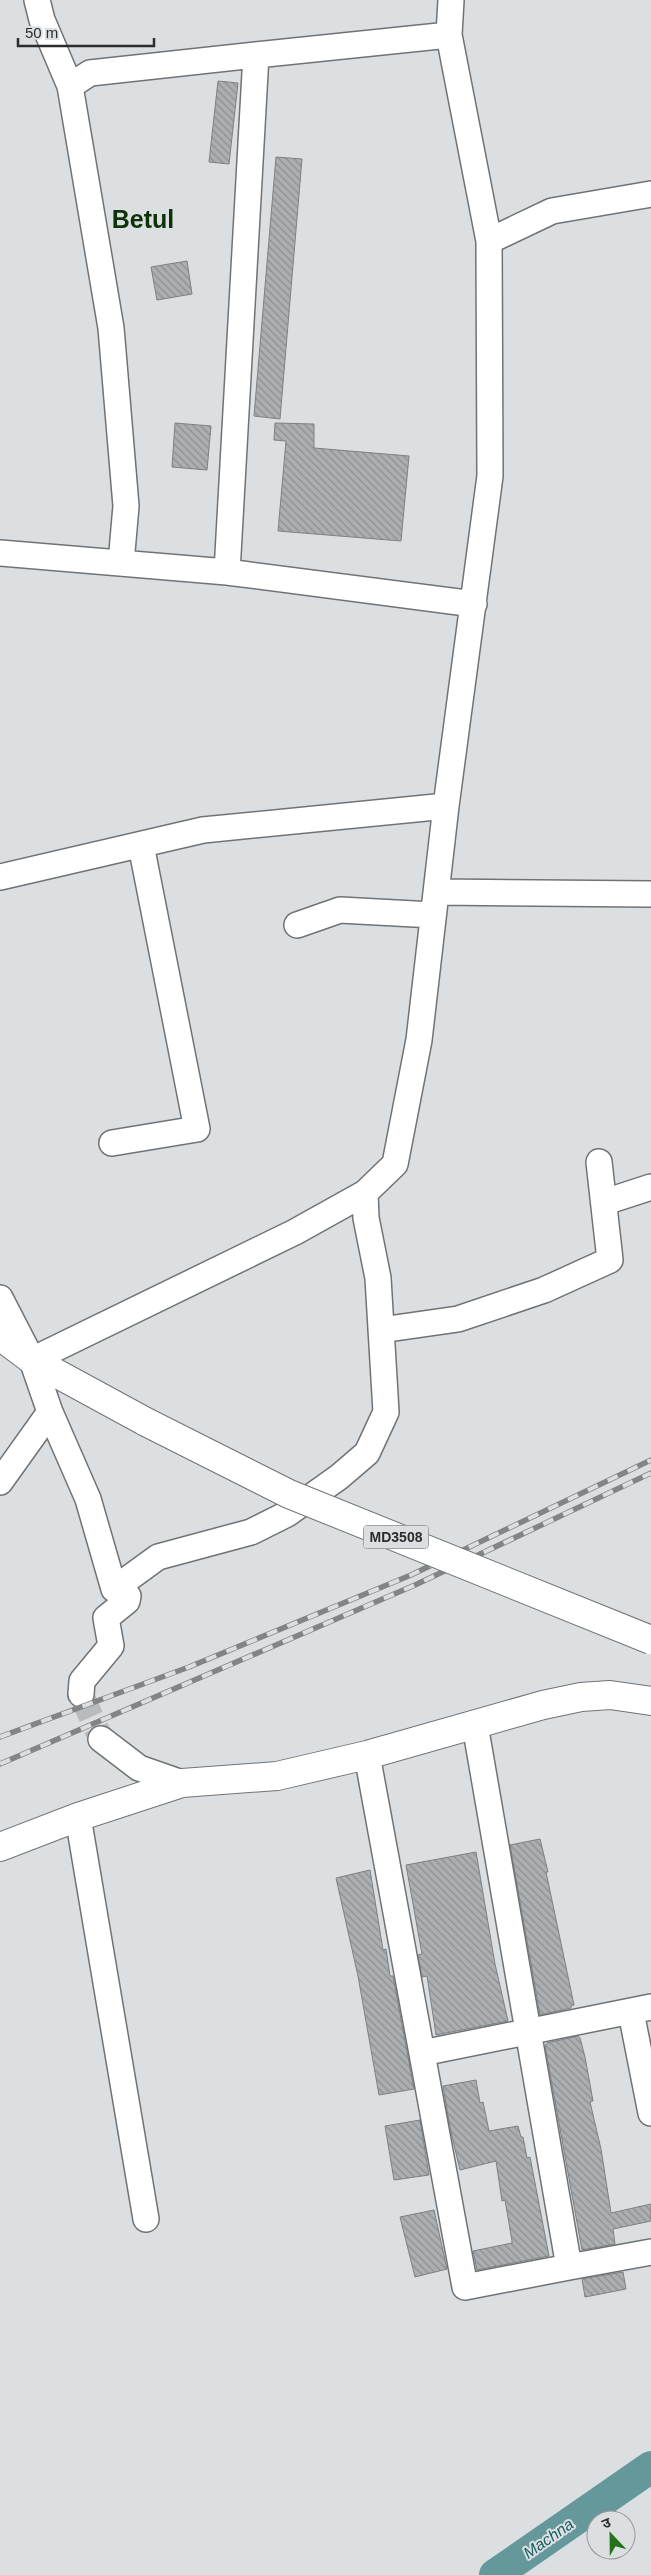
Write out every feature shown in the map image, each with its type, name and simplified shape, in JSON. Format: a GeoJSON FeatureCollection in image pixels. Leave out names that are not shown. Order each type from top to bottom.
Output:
{"type":"FeatureCollection","features":[{"type":"Feature","properties":{"kind":"main road","name":"MD3508"},"geometry":{"type":"LineString","coordinates":[[0,1336],[32,1360],[146,1422],[289,1494],[651,1640]]}},
{"type":"Feature","properties":{"kind":"main road"},"geometry":{"type":"LineString","coordinates":[[0,1847],[78,1817],[182,1783],[277,1776],[367,1755],[543,1705],[581,1697],[610,1695],[651,1701]]}},
{"type":"Feature","properties":{"kind":"street"},"geometry":{"type":"LineString","coordinates":[[37,0],[42,20],[70,86],[111,328],[126,506],[121,563]]}},
{"type":"Feature","properties":{"kind":"street"},"geometry":{"type":"LineString","coordinates":[[32,1360],[295,1232],[365,1193],[395,1164],[419,1040],[446,806],[490,476],[489,241],[449,35],[451,0]]}},
{"type":"Feature","properties":{"kind":"street"},"geometry":{"type":"LineString","coordinates":[[70,86],[90,73],[449,35]]}},
{"type":"Feature","properties":{"kind":"street"},"geometry":{"type":"LineString","coordinates":[[227,572],[256,55]]}},
{"type":"Feature","properties":{"kind":"street"},"geometry":{"type":"LineString","coordinates":[[489,241],[552,211],[651,194]]}},
{"type":"Feature","properties":{"kind":"street"},"geometry":{"type":"LineString","coordinates":[[0,553],[227,572],[474,604]]}},
{"type":"Feature","properties":{"kind":"street"},"geometry":{"type":"LineString","coordinates":[[0,877],[203,830],[446,806]]}},
{"type":"Feature","properties":{"kind":"street"},"geometry":{"type":"LineString","coordinates":[[112,1143],[197,1129],[141,845]]}},
{"type":"Feature","properties":{"kind":"street"},"geometry":{"type":"LineString","coordinates":[[297,925],[340,910],[651,894]]}},
{"type":"Feature","properties":{"kind":"street"},"geometry":{"type":"LineString","coordinates":[[381,1330],[458,1319],[544,1290],[610,1260],[605,1202],[599,1162]]}},
{"type":"Feature","properties":{"kind":"street"},"geometry":{"type":"LineString","coordinates":[[605,1202],[651,1186]]}},
{"type":"Feature","properties":{"kind":"street"},"geometry":{"type":"LineString","coordinates":[[114,1589],[158,1558],[252,1532],[287,1514],[339,1476],[366,1453],[386,1412],[378,1278],[366,1218],[365,1193]]}},
{"type":"Feature","properties":{"kind":"street"},"geometry":{"type":"LineString","coordinates":[[0,1298],[32,1360],[50,1412],[88,1499],[114,1589],[128,1596],[127,1601],[106,1618],[111,1646],[82,1681],[81,1694]]}},
{"type":"Feature","properties":{"kind":"street"},"geometry":{"type":"LineString","coordinates":[[0,1482],[50,1412]]}},
{"type":"Feature","properties":{"kind":"street"},"geometry":{"type":"LineString","coordinates":[[475,1725],[569,2267]]}},
{"type":"Feature","properties":{"kind":"street"},"geometry":{"type":"LineString","coordinates":[[101,1740],[139,1768],[182,1783]]}},
{"type":"Feature","properties":{"kind":"street"},"geometry":{"type":"LineString","coordinates":[[367,1755],[465,2287],[651,2252]]}},
{"type":"Feature","properties":{"kind":"street"},"geometry":{"type":"LineString","coordinates":[[78,1817],[146,2219]]}},
{"type":"Feature","properties":{"kind":"street"},"geometry":{"type":"LineString","coordinates":[[422,2053],[641,2009],[651,2113]]}},
{"type":"Feature","properties":{"kind":"building"},"geometry":{"type":"Polygon","coordinates":[[[218,81],[238,83],[229,164],[209,162],[218,81]]]}},
{"type":"Feature","properties":{"kind":"building"},"geometry":{"type":"Polygon","coordinates":[[[276,157],[302,159],[280,419],[254,416],[276,157]]]}},
{"type":"Feature","properties":{"kind":"building"},"geometry":{"type":"Polygon","coordinates":[[[187,261],[192,294],[157,300],[151,267],[187,261]]]}},
{"type":"Feature","properties":{"kind":"building"},"geometry":{"type":"Polygon","coordinates":[[[175,423],[211,426],[207,470],[172,467],[175,423]]]}},
{"type":"Feature","properties":{"kind":"building"},"geometry":{"type":"Polygon","coordinates":[[[275,423],[314,424],[314,448],[409,456],[401,541],[278,531],[286,441],[274,440],[275,423]]]}},
{"type":"Feature","properties":{"kind":"building"},"geometry":{"type":"Polygon","coordinates":[[[540,1839],[574,2005],[571,2008],[540,2015],[510,1845],[540,1839]]]}},
{"type":"Feature","properties":{"kind":"building"},"geometry":{"type":"Polygon","coordinates":[[[476,1852],[495,1964],[508,2021],[436,2035],[427,1976],[422,1977],[418,1955],[422,1954],[406,1865],[476,1852]]]}},
{"type":"Feature","properties":{"kind":"building"},"geometry":{"type":"Polygon","coordinates":[[[370,1870],[383,1950],[386,1949],[390,1976],[393,1976],[414,2089],[379,2095],[358,1976],[336,1878],[370,1870]]]}},
{"type":"Feature","properties":{"kind":"building"},"geometry":{"type":"Polygon","coordinates":[[[578,2036],[585,2057],[593,2101],[590,2102],[601,2149],[611,2213],[651,2204],[651,2221],[613,2229],[615,2244],[582,2250],[545,2046],[547,2043],[578,2036]]]}},
{"type":"Feature","properties":{"kind":"building"},"geometry":{"type":"Polygon","coordinates":[[[476,2080],[480,2103],[483,2102],[489,2131],[518,2126],[521,2137],[523,2137],[527,2158],[530,2157],[549,2256],[477,2270],[473,2251],[512,2243],[512,2241],[505,2200],[502,2201],[496,2161],[460,2170],[450,2128],[443,2086],[476,2080]]]}},
{"type":"Feature","properties":{"kind":"building"},"geometry":{"type":"Polygon","coordinates":[[[420,2120],[429,2175],[394,2180],[385,2126],[420,2120]]]}},
{"type":"Feature","properties":{"kind":"building"},"geometry":{"type":"Polygon","coordinates":[[[434,2210],[447,2269],[415,2277],[400,2217],[434,2210]]]}},
{"type":"Feature","properties":{"kind":"building"},"geometry":{"type":"Polygon","coordinates":[[[623,2272],[626,2289],[585,2297],[582,2279],[623,2272]]]}},
{"type":"Feature","properties":{"kind":"waterway","name":"Machna"},"geometry":{"type":"LineString","coordinates":[[495,2575],[651,2467]]}},
{"type":"Feature","properties":{"kind":"tunnel"},"geometry":{"type":"LineString","coordinates":[[81,1694],[101,1739]]}},
{"type":"Feature","properties":{"kind":"railway"},"geometry":{"type":"LineString","coordinates":[[0,1737],[189,1667],[411,1575],[651,1460]]}},
{"type":"Feature","properties":{"kind":"railway"},"geometry":{"type":"LineString","coordinates":[[0,1764],[415,1585],[651,1473]]}},
{"type":"Feature","properties":{"kind":"district","name":"Betul"},"geometry":{"type":"Point","coordinates":[143,219]}}]}
